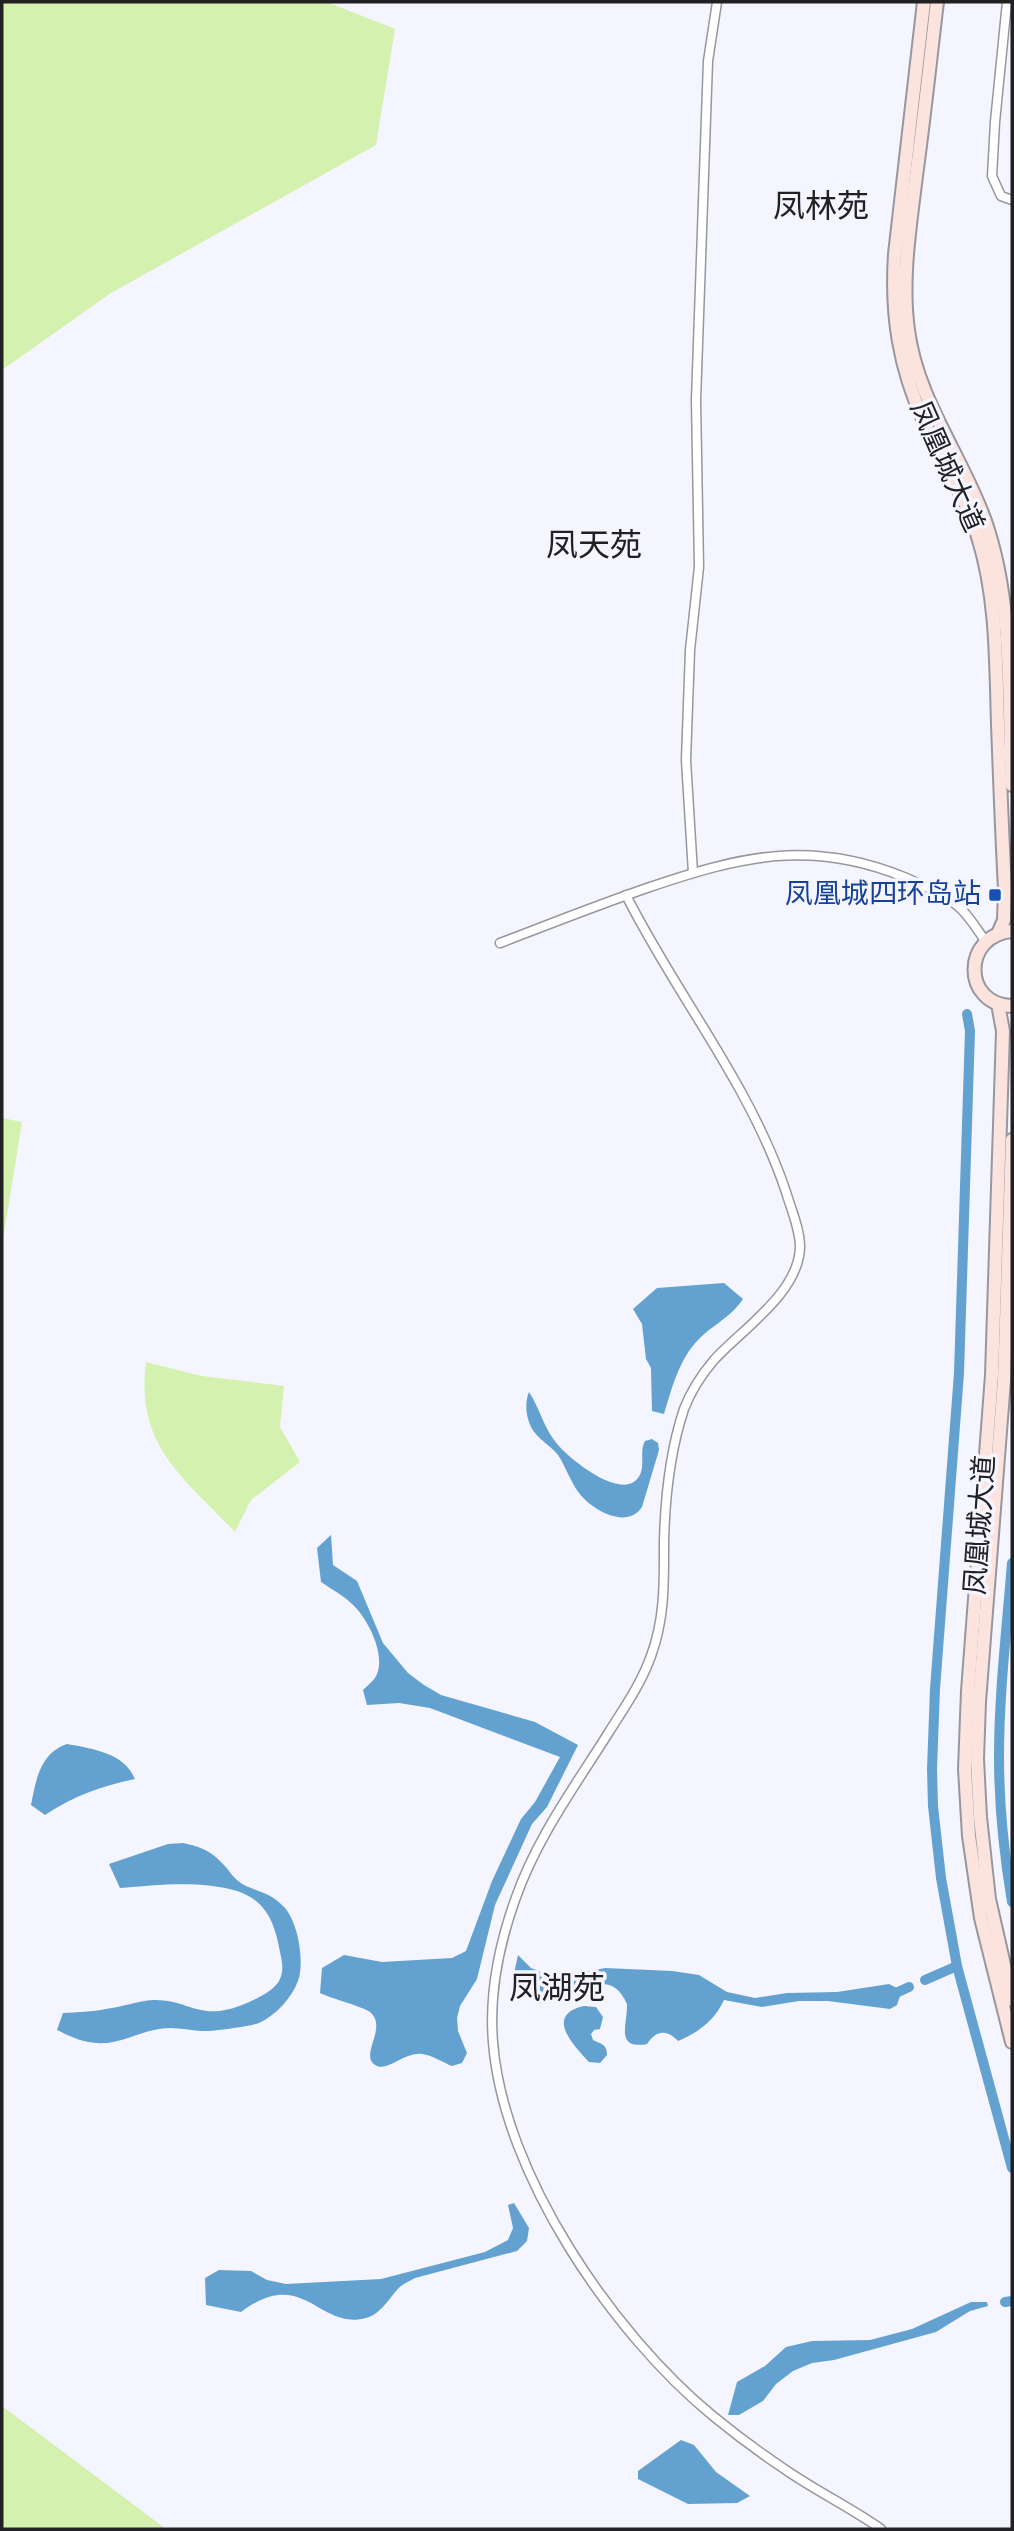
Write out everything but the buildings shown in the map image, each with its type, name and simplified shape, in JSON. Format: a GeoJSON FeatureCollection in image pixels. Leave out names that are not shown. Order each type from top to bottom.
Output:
{"type":"FeatureCollection","features":[{"type":"Feature","properties":{"kind":"main road","name":"凤凰城大道"},"geometry":{"type":"LineString","coordinates":[[924,2],[895,254],[892,292],[894,319],[912,393],[969,511],[987,573],[995,636],[1004,889],[1004,920],[998,934]]}},
{"type":"Feature","properties":{"kind":"main road","name":"凤凰城大道"},"geometry":{"type":"LineString","coordinates":[[937,2],[907,262],[907,320],[911,349],[925,392],[985,521],[997,565],[1005,614],[1012,785]]}},
{"type":"Feature","properties":{"kind":"main road"},"geometry":{"type":"LineString","coordinates":[[1012,931],[998,934],[986,942],[978,952],[974,964],[974,976],[987,998],[998,1004],[1012,1006]]}},
{"type":"Feature","properties":{"kind":"main road","name":"凤凰城大道"},"geometry":{"type":"LineString","coordinates":[[998,1004],[1003,1031],[992,1375],[968,1691],[965,1769],[969,1836],[981,1918],[1012,2042]]}},
{"type":"Feature","properties":{"kind":"main road","name":"凤凰城大道"},"geometry":{"type":"LineString","coordinates":[[1012,1140],[1004,1380],[977,1759],[985,1870],[994,1924],[1012,2000]]}},
{"type":"Feature","properties":{"kind":"street"},"geometry":{"type":"LineString","coordinates":[[693,873],[686,760],[690,650],[699,567],[696,400],[708,61],[717,2]]}},
{"type":"Feature","properties":{"kind":"street"},"geometry":{"type":"LineString","coordinates":[[1007,2],[992,176],[1002,195],[1012,200]]}},
{"type":"Feature","properties":{"kind":"street"},"geometry":{"type":"LineString","coordinates":[[500,943],[626,895],[693,873],[742,859],[767,856],[818,856],[868,865],[916,882],[960,908],[986,942]]}},
{"type":"Feature","properties":{"kind":"street"},"geometry":{"type":"LineString","coordinates":[[626,895],[650,944],[741,1093],[766,1141],[799,1233],[799,1257],[781,1292],[746,1333],[713,1361],[696,1384],[684,1410],[673,1454],[667,1499],[664,1591],[657,1638],[640,1682],[548,1828],[522,1881],[507,1924],[496,1972],[492,2016],[495,2060],[504,2102],[542,2197],[581,2267],[634,2338],[673,2381],[716,2419],[784,2469],[881,2529]]}},
{"type":"Feature","properties":{"kind":"green space"},"geometry":{"type":"Polygon","coordinates":[[[2,2],[327,2],[395,29],[376,145],[111,293],[2,370],[2,2]]]}},
{"type":"Feature","properties":{"kind":"green space"},"geometry":{"type":"Polygon","coordinates":[[[2,1118],[22,1122],[2,1246],[2,1118]]]}},
{"type":"Feature","properties":{"kind":"green space"},"geometry":{"type":"Polygon","coordinates":[[[146,1362],[202,1376],[284,1386],[280,1427],[300,1462],[251,1500],[235,1532],[181,1476],[156,1438],[148,1416],[146,1362]]]}},
{"type":"Feature","properties":{"kind":"green space"},"geometry":{"type":"Polygon","coordinates":[[[2,2406],[166,2529],[2,2529],[2,2406]]]}},
{"type":"Feature","properties":{"kind":"water"},"geometry":{"type":"Polygon","coordinates":[[[724,1283],[743,1299],[686,1355],[664,1414],[652,1411],[651,1368],[646,1359],[642,1324],[633,1309],[657,1288],[724,1283]]]}},
{"type":"Feature","properties":{"kind":"water"},"geometry":{"type":"Polygon","coordinates":[[[529,1392],[550,1434],[560,1447],[580,1465],[604,1480],[627,1485],[635,1481],[641,1472],[645,1441],[652,1439],[658,1443],[659,1450],[642,1507],[636,1514],[628,1517],[610,1515],[592,1506],[579,1493],[558,1455],[532,1429],[527,1413],[529,1392]]]}},
{"type":"Feature","properties":{"kind":"water"},"geometry":{"type":"Polygon","coordinates":[[[331,1535],[333,1565],[357,1581],[383,1643],[408,1673],[441,1695],[535,1722],[578,1745],[547,1807],[532,1824],[495,1905],[477,1979],[460,2006],[457,2018],[458,2031],[467,2053],[462,2063],[452,2066],[433,2057],[416,2054],[386,2066],[377,2066],[370,2056],[375,2019],[367,2010],[320,1993],[322,1968],[344,1955],[382,1962],[452,1958],[466,1951],[492,1881],[521,1819],[535,1802],[560,1757],[430,1708],[399,1703],[367,1705],[363,1690],[375,1678],[378,1670],[378,1649],[370,1628],[358,1610],[321,1582],[317,1548],[331,1535]]]}},
{"type":"Feature","properties":{"kind":"water"},"geometry":{"type":"Polygon","coordinates":[[[67,1744],[97,1750],[116,1758],[124,1763],[135,1779],[88,1792],[45,1815],[31,1805],[37,1777],[51,1754],[67,1744]]]}},
{"type":"Feature","properties":{"kind":"water"},"geometry":{"type":"Polygon","coordinates":[[[183,1843],[212,1854],[238,1881],[275,1899],[288,1912],[299,1942],[301,1963],[298,1981],[287,2000],[265,2020],[240,2027],[206,2031],[165,2028],[105,2043],[81,2040],[57,2030],[63,2013],[101,2010],[153,2000],[204,2011],[227,2010],[258,1998],[277,1983],[282,1966],[272,1923],[262,1907],[247,1895],[194,1884],[120,1888],[109,1864],[168,1844],[183,1843]]]}},
{"type":"Feature","properties":{"kind":"water"},"geometry":{"type":"Polygon","coordinates":[[[518,1955],[531,1968],[548,1975],[565,1976],[605,1968],[672,1971],[699,1975],[727,1992],[755,1998],[787,1993],[837,1992],[889,1984],[897,1988],[900,1996],[897,2005],[890,2009],[828,2001],[799,2001],[762,2007],[724,2000],[711,2020],[686,2038],[678,2041],[670,2034],[662,2033],[654,2036],[647,2044],[637,2045],[626,2039],[627,2004],[613,1987],[597,1985],[560,1996],[511,1988],[518,1955]]]}},
{"type":"Feature","properties":{"kind":"water"},"geometry":{"type":"Polygon","coordinates":[[[584,2006],[596,2007],[603,2017],[600,2029],[591,2034],[593,2040],[606,2049],[607,2055],[600,2063],[589,2062],[566,2032],[566,2016],[572,2010],[584,2006]]]}},
{"type":"Feature","properties":{"kind":"water"},"geometry":{"type":"Polygon","coordinates":[[[514,2203],[529,2228],[527,2241],[517,2251],[415,2278],[401,2286],[381,2309],[366,2318],[349,2320],[296,2297],[280,2295],[262,2299],[241,2312],[206,2305],[205,2278],[219,2270],[251,2271],[267,2280],[286,2284],[381,2279],[485,2252],[508,2240],[513,2228],[508,2205],[514,2203]]]}},
{"type":"Feature","properties":{"kind":"water"},"geometry":{"type":"Polygon","coordinates":[[[971,2302],[987,2302],[988,2306],[970,2311],[936,2332],[834,2360],[812,2363],[793,2371],[776,2384],[763,2401],[739,2415],[728,2415],[737,2382],[765,2366],[786,2347],[812,2341],[870,2340],[912,2329],[971,2302]]]}},
{"type":"Feature","properties":{"kind":"water"},"geometry":{"type":"Polygon","coordinates":[[[681,2440],[694,2445],[716,2472],[750,2496],[737,2503],[688,2504],[638,2479],[638,2471],[681,2440]]]}},
{"type":"Feature","properties":{"kind":"waterway"},"geometry":{"type":"LineString","coordinates":[[967,1014],[970,1031],[959,1373],[935,1689],[933,1806],[941,1878],[957,1966],[1012,2168]]}},
{"type":"Feature","properties":{"kind":"waterway"},"geometry":{"type":"LineString","coordinates":[[1012,1563],[999,1733],[1002,1829],[1012,1902]]}},
{"type":"Feature","properties":{"kind":"waterway"},"geometry":{"type":"LineString","coordinates":[[925,1980],[957,1966]]}},
{"type":"Feature","properties":{"kind":"waterway"},"geometry":{"type":"LineString","coordinates":[[898,1992],[909,1987]]}},
{"type":"Feature","properties":{"kind":"waterway"},"geometry":{"type":"LineString","coordinates":[[1005,2302],[1012,2301]]}},
{"type":"Feature","properties":{"kind":"place","name":"凤凰城四环岛站"},"geometry":{"type":"Point","coordinates":[995,895]}},
{"type":"Feature","properties":{"kind":"district","name":"凤林苑"},"geometry":{"type":"Point","coordinates":[821,207]}},
{"type":"Feature","properties":{"kind":"district","name":"凤天苑"},"geometry":{"type":"Point","coordinates":[594,546]}},
{"type":"Feature","properties":{"kind":"district","name":"凤湖苑"},"geometry":{"type":"Point","coordinates":[557,1989]}}]}
